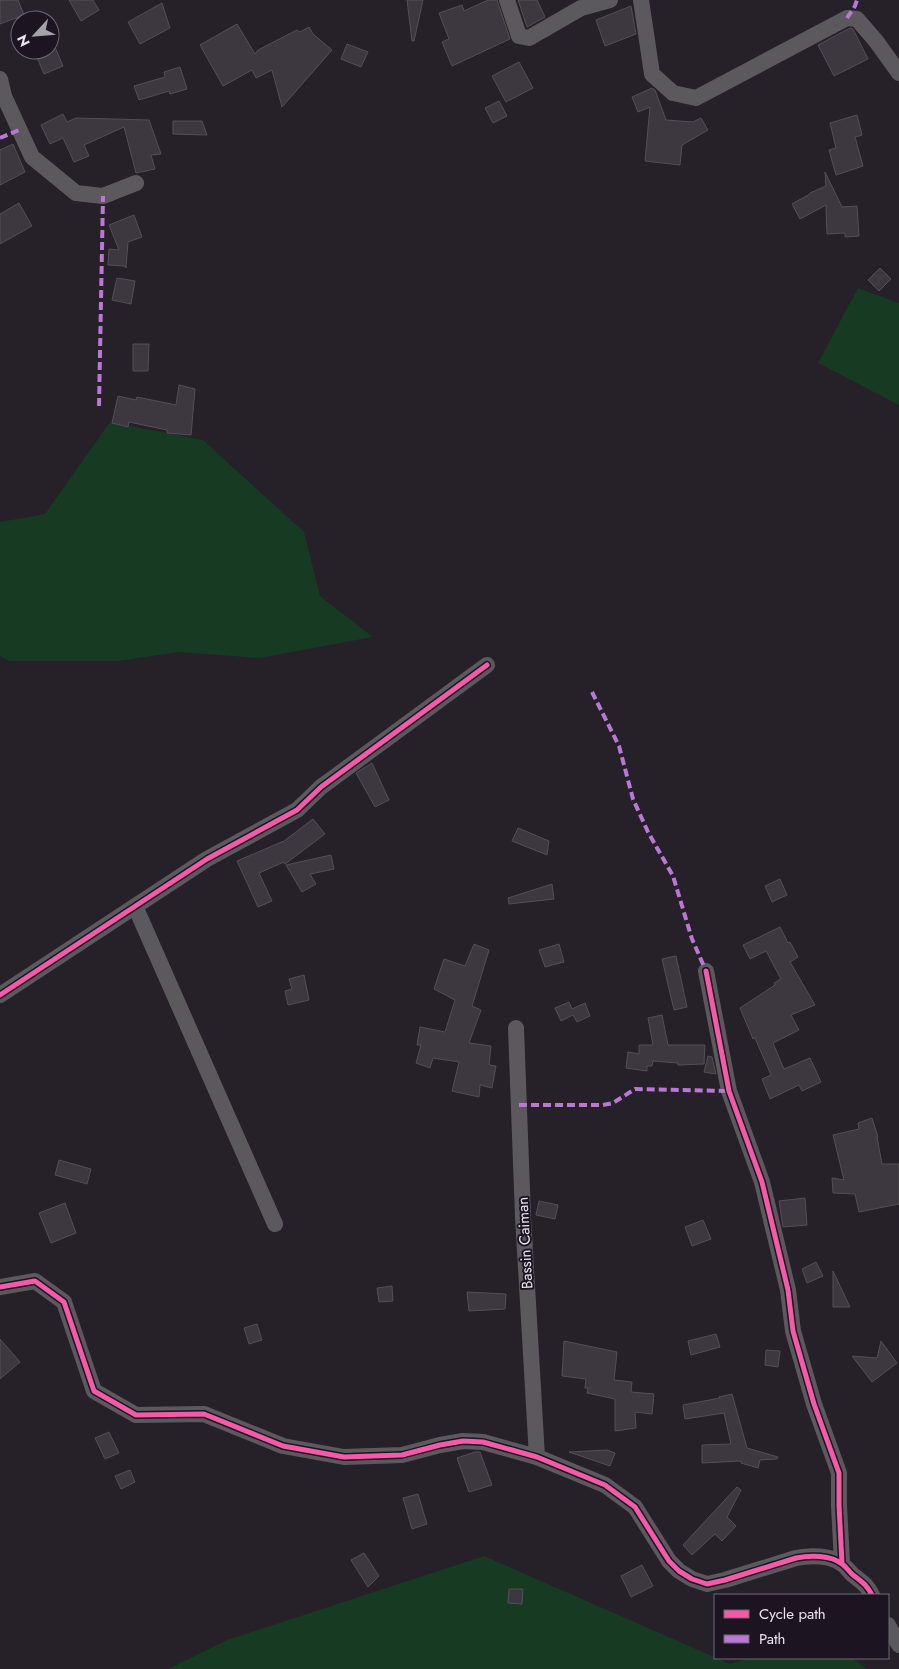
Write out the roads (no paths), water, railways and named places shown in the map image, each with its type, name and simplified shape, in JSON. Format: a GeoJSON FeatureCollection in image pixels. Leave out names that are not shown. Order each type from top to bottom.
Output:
{"type":"FeatureCollection","features":[{"type":"Feature","properties":{"kind":"street"},"geometry":{"type":"LineString","coordinates":[[507,0],[519,36],[529,38],[581,8],[610,0]]}},
{"type":"Feature","properties":{"kind":"street"},"geometry":{"type":"LineString","coordinates":[[641,0],[652,74],[673,93],[696,98],[847,18],[856,19],[876,41],[899,73]]}},
{"type":"Feature","properties":{"kind":"street"},"geometry":{"type":"LineString","coordinates":[[0,79],[4,96],[32,157],[76,193],[103,196],[136,183]]}},
{"type":"Feature","properties":{"kind":"street"},"geometry":{"type":"LineString","coordinates":[[0,994],[207,859],[297,810],[321,787],[487,665]]}},
{"type":"Feature","properties":{"kind":"street"},"geometry":{"type":"LineString","coordinates":[[135,906],[275,1224]]}},
{"type":"Feature","properties":{"kind":"street"},"geometry":{"type":"LineString","coordinates":[[706,970],[729,1091],[762,1182],[788,1290],[793,1331],[814,1404],[839,1473],[842,1563]]}},
{"type":"Feature","properties":{"kind":"street","name":"Bassin Caiman"},"geometry":{"type":"LineString","coordinates":[[516,1028],[523,1216],[537,1457]]}},
{"type":"Feature","properties":{"kind":"street"},"geometry":{"type":"LineString","coordinates":[[0,1287],[36,1281],[64,1302],[94,1391],[136,1415],[204,1414],[283,1446],[344,1457],[402,1455],[463,1441],[483,1442],[537,1457],[605,1485],[635,1507],[669,1561],[679,1571],[707,1584],[807,1555],[821,1556],[842,1563],[865,1584],[871,1594]]}},
{"type":"Feature","properties":{"kind":"street"},"geometry":{"type":"LineString","coordinates":[[889,1627],[899,1645]]}}]}
